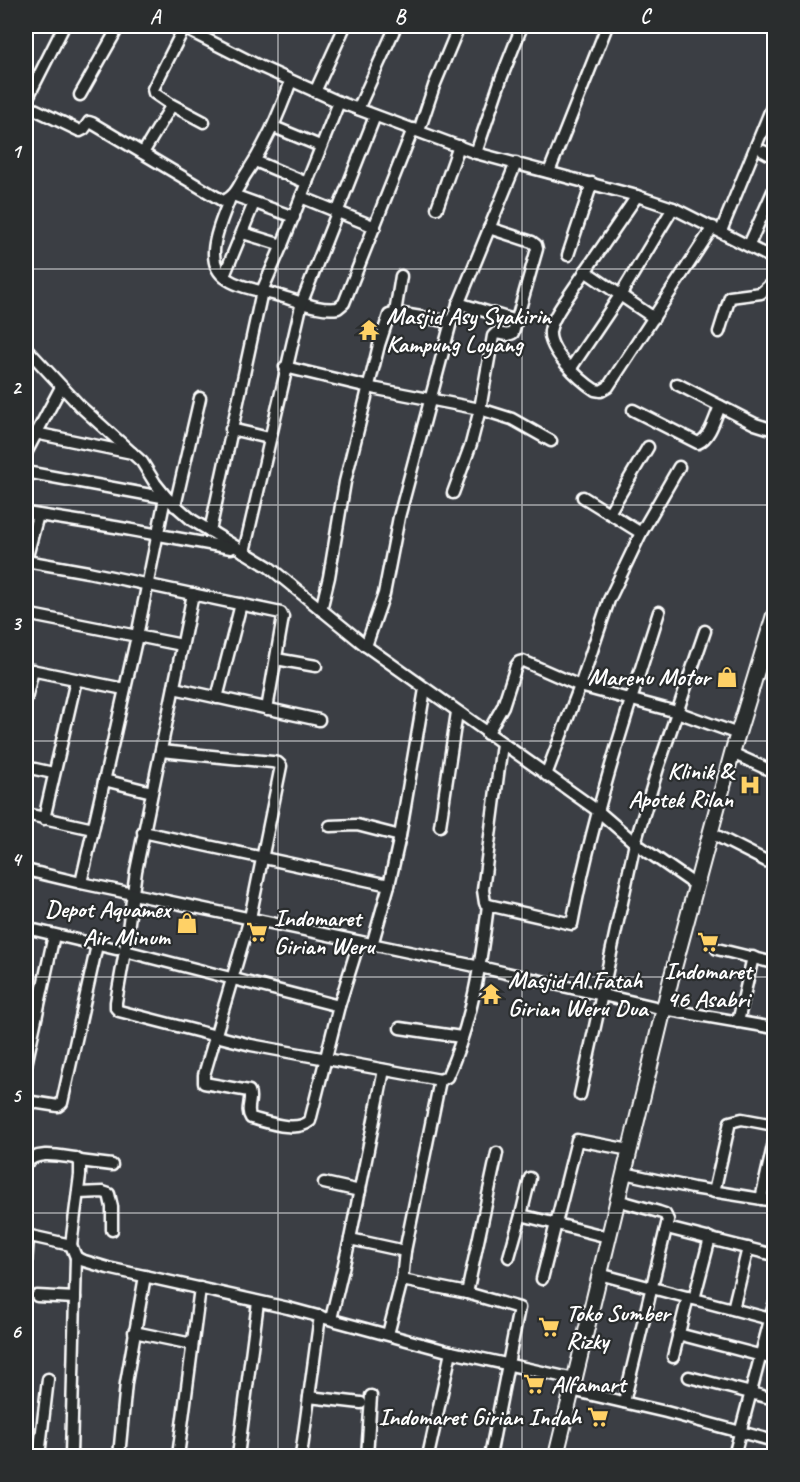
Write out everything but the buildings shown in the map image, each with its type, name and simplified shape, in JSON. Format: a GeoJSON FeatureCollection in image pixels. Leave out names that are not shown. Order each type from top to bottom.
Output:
{"type":"FeatureCollection","features":[{"type":"Feature","properties":{"kind":"street"},"geometry":{"type":"LineString","coordinates":[[64,26],[26,103],[80,130],[84,129],[89,122],[92,123],[220,200],[226,201],[232,197],[294,218]]}},
{"type":"Feature","properties":{"kind":"street"},"geometry":{"type":"LineString","coordinates":[[80,94],[119,26]]}},
{"type":"Feature","properties":{"kind":"street"},"geometry":{"type":"LineString","coordinates":[[315,92],[345,26]]}},
{"type":"Feature","properties":{"kind":"street"},"geometry":{"type":"LineString","coordinates":[[358,109],[396,26]]}},
{"type":"Feature","properties":{"kind":"street"},"geometry":{"type":"LineString","coordinates":[[291,81],[274,127],[232,197],[218,231],[214,249],[219,269],[233,282],[333,309],[344,303],[459,26]]}},
{"type":"Feature","properties":{"kind":"street"},"geometry":{"type":"LineString","coordinates":[[476,153],[522,26]]}},
{"type":"Feature","properties":{"kind":"street"},"geometry":{"type":"LineString","coordinates":[[549,172],[607,26]]}},
{"type":"Feature","properties":{"kind":"street"},"geometry":{"type":"LineString","coordinates":[[204,122],[170,104],[154,93],[153,89],[182,27],[339,102],[476,153],[592,183],[673,208],[749,244],[774,259]]}},
{"type":"Feature","properties":{"kind":"street"},"geometry":{"type":"LineString","coordinates":[[210,531],[262,291],[294,218],[320,146],[339,102]]}},
{"type":"Feature","properties":{"kind":"street"},"geometry":{"type":"LineString","coordinates":[[637,196],[555,317],[550,331],[555,349],[561,358],[595,390],[605,390],[717,229],[774,102]]}},
{"type":"Feature","properties":{"kind":"street"},"geometry":{"type":"LineString","coordinates":[[143,153],[170,108],[170,104]]}},
{"type":"Feature","properties":{"kind":"street"},"geometry":{"type":"LineString","coordinates":[[241,550],[302,302],[375,116]]}},
{"type":"Feature","properties":{"kind":"street"},"geometry":{"type":"LineString","coordinates":[[274,127],[320,146]]}},
{"type":"Feature","properties":{"kind":"street"},"geometry":{"type":"LineString","coordinates":[[437,208],[459,146]]}},
{"type":"Feature","properties":{"kind":"street"},"geometry":{"type":"LineString","coordinates":[[763,151],[774,157]]}},
{"type":"Feature","properties":{"kind":"street"},"geometry":{"type":"LineString","coordinates":[[255,161],[307,183]]}},
{"type":"Feature","properties":{"kind":"street"},"geometry":{"type":"LineString","coordinates":[[366,646],[384,594],[399,517],[451,322],[516,163]]}},
{"type":"Feature","properties":{"kind":"street"},"geometry":{"type":"LineString","coordinates":[[568,255],[592,183]]}},
{"type":"Feature","properties":{"kind":"street"},"geometry":{"type":"LineString","coordinates":[[749,244],[771,204],[774,189]]}},
{"type":"Feature","properties":{"kind":"street"},"geometry":{"type":"LineString","coordinates":[[301,197],[375,227]]}},
{"type":"Feature","properties":{"kind":"street"},"geometry":{"type":"LineString","coordinates":[[224,276],[254,203]]}},
{"type":"Feature","properties":{"kind":"street"},"geometry":{"type":"LineString","coordinates":[[571,368],[621,294],[673,208]]}},
{"type":"Feature","properties":{"kind":"street"},"geometry":{"type":"LineString","coordinates":[[453,493],[471,444],[494,336],[496,333],[511,335],[536,255],[536,245],[489,228]]}},
{"type":"Feature","properties":{"kind":"street"},"geometry":{"type":"LineString","coordinates":[[243,233],[282,245]]}},
{"type":"Feature","properties":{"kind":"street"},"geometry":{"type":"LineString","coordinates":[[585,271],[654,318]]}},
{"type":"Feature","properties":{"kind":"street"},"geometry":{"type":"LineString","coordinates":[[395,313],[401,276]]}},
{"type":"Feature","properties":{"kind":"street"},"geometry":{"type":"LineString","coordinates":[[719,332],[730,297],[761,293],[774,281]]}},
{"type":"Feature","properties":{"kind":"street"},"geometry":{"type":"LineString","coordinates":[[458,303],[517,321]]}},
{"type":"Feature","properties":{"kind":"street"},"geometry":{"type":"LineString","coordinates":[[321,610],[332,565],[345,482],[389,315],[395,313],[451,322]]}},
{"type":"Feature","properties":{"kind":"street"},"geometry":{"type":"LineString","coordinates":[[26,348],[61,387],[133,453],[146,467],[169,501],[210,531],[285,578],[366,646],[598,811],[635,843],[697,886]]}},
{"type":"Feature","properties":{"kind":"street"},"geometry":{"type":"LineString","coordinates":[[285,367],[429,400],[480,409],[512,418],[551,441]]}},
{"type":"Feature","properties":{"kind":"street"},"geometry":{"type":"LineString","coordinates":[[677,384],[755,424],[774,430]]}},
{"type":"Feature","properties":{"kind":"street"},"geometry":{"type":"LineString","coordinates":[[26,453],[34,433],[61,387]]}},
{"type":"Feature","properties":{"kind":"street"},"geometry":{"type":"LineString","coordinates":[[81,883],[137,636],[156,535],[201,398]]}},
{"type":"Feature","properties":{"kind":"street"},"geometry":{"type":"LineString","coordinates":[[633,410],[698,443],[703,441],[708,434],[720,406]]}},
{"type":"Feature","properties":{"kind":"street"},"geometry":{"type":"LineString","coordinates":[[231,429],[269,438]]}},
{"type":"Feature","properties":{"kind":"street"},"geometry":{"type":"LineString","coordinates":[[34,433],[133,453]]}},
{"type":"Feature","properties":{"kind":"street"},"geometry":{"type":"LineString","coordinates":[[609,513],[648,447]]}},
{"type":"Feature","properties":{"kind":"street"},"geometry":{"type":"LineString","coordinates":[[546,775],[580,686],[609,600],[641,533],[679,467]]}},
{"type":"Feature","properties":{"kind":"street"},"geometry":{"type":"LineString","coordinates":[[26,472],[169,501]]}},
{"type":"Feature","properties":{"kind":"street"},"geometry":{"type":"LineString","coordinates":[[583,497],[641,533]]}},
{"type":"Feature","properties":{"kind":"street"},"geometry":{"type":"LineString","coordinates":[[26,513],[241,550]]}},
{"type":"Feature","properties":{"kind":"street"},"geometry":{"type":"LineString","coordinates":[[38,515],[26,561],[147,584],[283,615],[267,710]]}},
{"type":"Feature","properties":{"kind":"street"},"geometry":{"type":"LineString","coordinates":[[193,594],[143,832],[121,950],[116,1008],[119,1011],[216,1036],[440,1080],[447,1077],[461,1037],[480,967],[488,905]]}},
{"type":"Feature","properties":{"kind":"street"},"geometry":{"type":"LineString","coordinates":[[217,698],[241,604]]}},
{"type":"Feature","properties":{"kind":"street"},"geometry":{"type":"LineString","coordinates":[[502,744],[483,890],[485,903],[572,924],[580,880],[598,811],[659,612]]}},
{"type":"Feature","properties":{"kind":"street"},"geometry":{"type":"LineString","coordinates":[[26,614],[182,645]]}},
{"type":"Feature","properties":{"kind":"street"},"geometry":{"type":"LineString","coordinates":[[556,1456],[664,1009],[732,753],[774,615]]}},
{"type":"Feature","properties":{"kind":"street"},"geometry":{"type":"LineString","coordinates":[[580,1095],[635,843],[705,632]]}},
{"type":"Feature","properties":{"kind":"street"},"geometry":{"type":"LineString","coordinates":[[276,659],[316,666]]}},
{"type":"Feature","properties":{"kind":"street"},"geometry":{"type":"LineString","coordinates":[[487,734],[503,706],[516,666],[519,662],[527,661],[580,686],[677,712],[738,734]]}},
{"type":"Feature","properties":{"kind":"street"},"geometry":{"type":"LineString","coordinates":[[26,699],[29,669],[124,689]]}},
{"type":"Feature","properties":{"kind":"street"},"geometry":{"type":"LineString","coordinates":[[44,819],[76,680]]}},
{"type":"Feature","properties":{"kind":"street"},"geometry":{"type":"LineString","coordinates":[[174,688],[319,720]]}},
{"type":"Feature","properties":{"kind":"street"},"geometry":{"type":"LineString","coordinates":[[372,945],[400,836],[425,689]]}},
{"type":"Feature","properties":{"kind":"street"},"geometry":{"type":"LineString","coordinates":[[440,826],[456,712]]}},
{"type":"Feature","properties":{"kind":"street"},"geometry":{"type":"LineString","coordinates":[[161,751],[278,763],[281,766],[250,918],[203,1082],[249,1091],[250,1118],[297,1127],[308,1123],[339,1006],[359,942]]}},
{"type":"Feature","properties":{"kind":"street"},"geometry":{"type":"LineString","coordinates":[[732,753],[774,772]]}},
{"type":"Feature","properties":{"kind":"street"},"geometry":{"type":"LineString","coordinates":[[26,767],[53,773]]}},
{"type":"Feature","properties":{"kind":"street"},"geometry":{"type":"LineString","coordinates":[[104,780],[152,792]]}},
{"type":"Feature","properties":{"kind":"street"},"geometry":{"type":"LineString","coordinates":[[26,814],[93,829]]}},
{"type":"Feature","properties":{"kind":"street"},"geometry":{"type":"LineString","coordinates":[[330,826],[357,825],[400,836]]}},
{"type":"Feature","properties":{"kind":"street"},"geometry":{"type":"LineString","coordinates":[[143,832],[262,860],[389,885]]}},
{"type":"Feature","properties":{"kind":"street"},"geometry":{"type":"LineString","coordinates":[[711,833],[774,865]]}},
{"type":"Feature","properties":{"kind":"street"},"geometry":{"type":"LineString","coordinates":[[26,870],[601,993],[664,1009],[774,1028]]}},
{"type":"Feature","properties":{"kind":"street"},"geometry":{"type":"LineString","coordinates":[[26,928],[339,1006]]}},
{"type":"Feature","properties":{"kind":"street"},"geometry":{"type":"LineString","coordinates":[[26,1065],[54,935]]}},
{"type":"Feature","properties":{"kind":"street"},"geometry":{"type":"LineString","coordinates":[[26,1101],[58,1106],[62,1103],[97,945]]}},
{"type":"Feature","properties":{"kind":"street"},"geometry":{"type":"LineString","coordinates":[[717,949],[774,963]]}},
{"type":"Feature","properties":{"kind":"street"},"geometry":{"type":"LineString","coordinates":[[738,1022],[753,957]]}},
{"type":"Feature","properties":{"kind":"street"},"geometry":{"type":"LineString","coordinates":[[400,1028],[461,1037]]}},
{"type":"Feature","properties":{"kind":"street"},"geometry":{"type":"LineString","coordinates":[[301,1456],[309,1397],[326,1318],[350,1239],[384,1070]]}},
{"type":"Feature","properties":{"kind":"street"},"geometry":{"type":"LineString","coordinates":[[388,1334],[402,1280],[405,1251],[440,1080]]}},
{"type":"Feature","properties":{"kind":"street"},"geometry":{"type":"LineString","coordinates":[[714,1192],[730,1122],[742,1119],[774,1125]]}},
{"type":"Feature","properties":{"kind":"street"},"geometry":{"type":"LineString","coordinates":[[542,1279],[577,1140],[630,1150]]}},
{"type":"Feature","properties":{"kind":"street"},"geometry":{"type":"LineString","coordinates":[[761,1199],[774,1148]]}},
{"type":"Feature","properties":{"kind":"street"},"geometry":{"type":"LineString","coordinates":[[467,1293],[497,1153]]}},
{"type":"Feature","properties":{"kind":"street"},"geometry":{"type":"LineString","coordinates":[[26,1164],[35,1156],[75,1158],[80,1161],[112,1165]]}},
{"type":"Feature","properties":{"kind":"street"},"geometry":{"type":"LineString","coordinates":[[71,1456],[76,1257],[71,1245],[80,1161]]}},
{"type":"Feature","properties":{"kind":"street"},"geometry":{"type":"LineString","coordinates":[[624,1173],[714,1192],[774,1201]]}},
{"type":"Feature","properties":{"kind":"street"},"geometry":{"type":"LineString","coordinates":[[509,1257],[530,1178]]}},
{"type":"Feature","properties":{"kind":"street"},"geometry":{"type":"LineString","coordinates":[[324,1183],[360,1191]]}},
{"type":"Feature","properties":{"kind":"street"},"geometry":{"type":"LineString","coordinates":[[78,1193],[103,1192],[109,1194],[112,1207],[112,1230]]}},
{"type":"Feature","properties":{"kind":"street"},"geometry":{"type":"LineString","coordinates":[[617,1200],[665,1215],[668,1220],[624,1402]]}},
{"type":"Feature","properties":{"kind":"street"},"geometry":{"type":"LineString","coordinates":[[521,1215],[608,1237]]}},
{"type":"Feature","properties":{"kind":"street"},"geometry":{"type":"LineString","coordinates":[[667,1228],[774,1255]]}},
{"type":"Feature","properties":{"kind":"street"},"geometry":{"type":"LineString","coordinates":[[26,1264],[27,1235],[71,1245]]}},
{"type":"Feature","properties":{"kind":"street"},"geometry":{"type":"LineString","coordinates":[[673,1358],[678,1334],[710,1238]]}},
{"type":"Feature","properties":{"kind":"street"},"geometry":{"type":"LineString","coordinates":[[350,1239],[405,1251]]}},
{"type":"Feature","properties":{"kind":"street"},"geometry":{"type":"LineString","coordinates":[[733,1309],[748,1248]]}},
{"type":"Feature","properties":{"kind":"street"},"geometry":{"type":"LineString","coordinates":[[76,1257],[108,1268],[326,1318],[508,1365],[624,1402],[774,1441]]}},
{"type":"Feature","properties":{"kind":"street"},"geometry":{"type":"LineString","coordinates":[[599,1274],[772,1320]]}},
{"type":"Feature","properties":{"kind":"street"},"geometry":{"type":"LineString","coordinates":[[119,1456],[134,1332],[145,1276]]}},
{"type":"Feature","properties":{"kind":"street"},"geometry":{"type":"LineString","coordinates":[[402,1280],[467,1293],[519,1308],[490,1456]]}},
{"type":"Feature","properties":{"kind":"street"},"geometry":{"type":"LineString","coordinates":[[178,1456],[200,1288]]}},
{"type":"Feature","properties":{"kind":"street"},"geometry":{"type":"LineString","coordinates":[[37,1296],[75,1298]]}},
{"type":"Feature","properties":{"kind":"street"},"geometry":{"type":"LineString","coordinates":[[238,1456],[258,1302]]}},
{"type":"Feature","properties":{"kind":"street"},"geometry":{"type":"LineString","coordinates":[[734,1456],[760,1355],[772,1320],[774,1305]]}},
{"type":"Feature","properties":{"kind":"street"},"geometry":{"type":"LineString","coordinates":[[134,1332],[192,1344]]}},
{"type":"Feature","properties":{"kind":"street"},"geometry":{"type":"LineString","coordinates":[[678,1334],[774,1359]]}},
{"type":"Feature","properties":{"kind":"street"},"geometry":{"type":"LineString","coordinates":[[428,1456],[451,1352]]}},
{"type":"Feature","properties":{"kind":"street"},"geometry":{"type":"LineString","coordinates":[[689,1377],[774,1399]]}},
{"type":"Feature","properties":{"kind":"street"},"geometry":{"type":"LineString","coordinates":[[39,1456],[48,1379]]}},
{"type":"Feature","properties":{"kind":"street"},"geometry":{"type":"LineString","coordinates":[[367,1456],[371,1396]]}},
{"type":"Feature","properties":{"kind":"street"},"geometry":{"type":"LineString","coordinates":[[309,1397],[361,1403]]}},
{"type":"Feature","properties":{"kind":"place","name":"Masjid Asy Syakirin Kampung Loyang"},"geometry":{"type":"Point","coordinates":[369,330]}},
{"type":"Feature","properties":{"kind":"place","name":"Marenu Motor"},"geometry":{"type":"Point","coordinates":[727,677]}},
{"type":"Feature","properties":{"kind":"place","name":"Klinik & Apotek Rilan"},"geometry":{"type":"Point","coordinates":[750,785]}},
{"type":"Feature","properties":{"kind":"place","name":"Depot Aquamex Air Minum"},"geometry":{"type":"Point","coordinates":[187,923]}},
{"type":"Feature","properties":{"kind":"place","name":"Indomaret Girian Weru"},"geometry":{"type":"Point","coordinates":[257,932]}},
{"type":"Feature","properties":{"kind":"place","name":"Indomaret 46 Asabri"},"geometry":{"type":"Point","coordinates":[708,942]}},
{"type":"Feature","properties":{"kind":"place","name":"Masjid Al Fatah Girian Weru Dua"},"geometry":{"type":"Point","coordinates":[491,994]}},
{"type":"Feature","properties":{"kind":"place","name":"Toko Sumber Rizky"},"geometry":{"type":"Point","coordinates":[549,1327]}},
{"type":"Feature","properties":{"kind":"place","name":"Alfamart"},"geometry":{"type":"Point","coordinates":[534,1384]}},
{"type":"Feature","properties":{"kind":"place","name":"Indomaret Girian Indah"},"geometry":{"type":"Point","coordinates":[598,1417]}}]}
